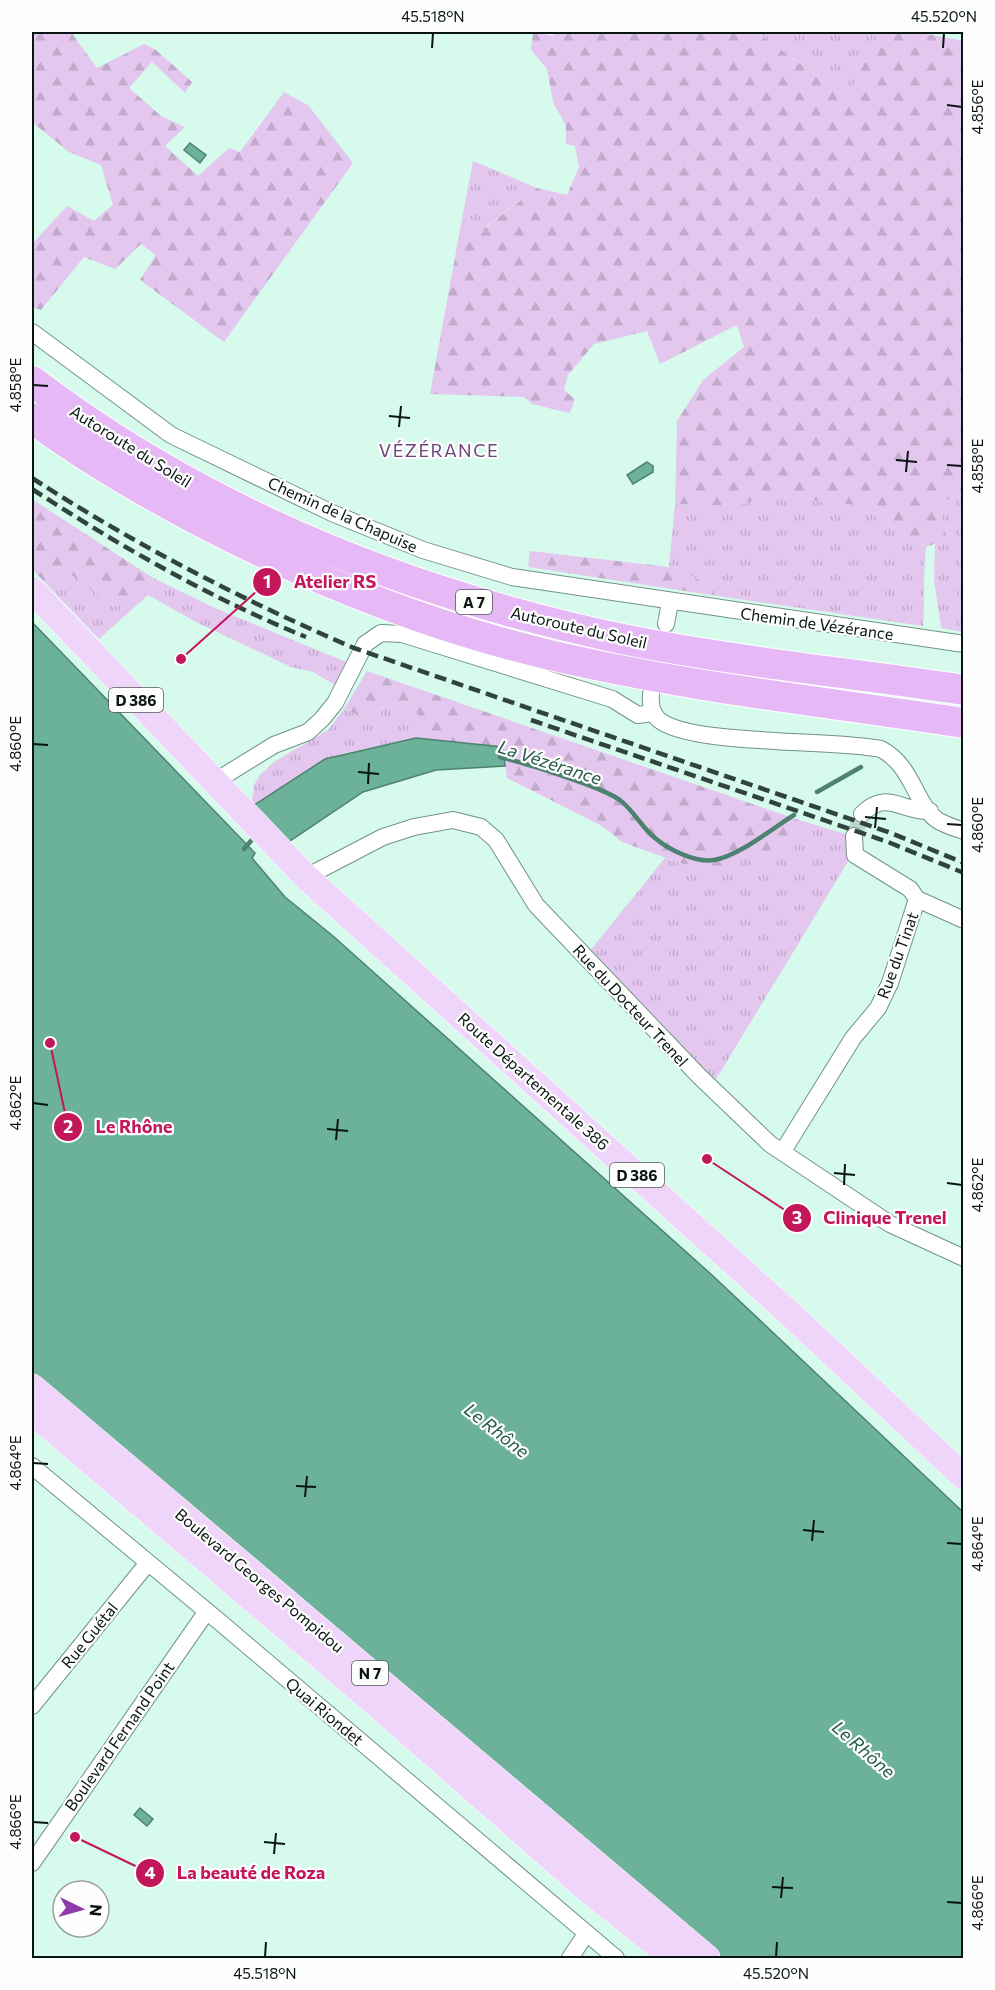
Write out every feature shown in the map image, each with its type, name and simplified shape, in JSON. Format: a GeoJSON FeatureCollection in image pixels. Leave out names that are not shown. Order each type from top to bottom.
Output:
{"type":"FeatureCollection","features":[{"type":"Feature","properties":{"kind":"highway","name":"Autoroute du Soleil"},"geometry":{"type":"LineString","coordinates":[[32,381],[147,460],[258,520],[328,551],[415,584],[484,606],[629,640],[963,690]]}},
{"type":"Feature","properties":{"kind":"highway","name":"Autoroute du Soleil"},"geometry":{"type":"LineString","coordinates":[[32,418],[133,485],[248,547],[317,578],[414,615],[549,655],[619,669],[963,723]]}},
{"type":"Feature","properties":{"kind":"main road","name":"D 386"},"geometry":{"type":"LineString","coordinates":[[32,590],[214,782]]}},
{"type":"Feature","properties":{"kind":"main road","name":"Route Départementale 386"},"geometry":{"type":"LineString","coordinates":[[214,782],[306,877],[771,1296],[963,1477]]}},
{"type":"Feature","properties":{"kind":"main road","name":"Boulevard Georges Pompidou"},"geometry":{"type":"LineString","coordinates":[[32,1388],[707,1959]]}},
{"type":"Feature","properties":{"kind":"main road","name":"Boulevard Georges Pompidou"},"geometry":{"type":"LineString","coordinates":[[32,1412],[367,1696],[582,1885],[673,1959]]}},
{"type":"Feature","properties":{"kind":"street","name":"Chemin de la Chapuise"},"geometry":{"type":"LineString","coordinates":[[32,332],[171,435],[332,513],[423,550],[512,577],[670,603]]}},
{"type":"Feature","properties":{"kind":"street"},"geometry":{"type":"LineString","coordinates":[[666,624],[670,603]]}},
{"type":"Feature","properties":{"kind":"street","name":"Chemin de Vézérance"},"geometry":{"type":"LineString","coordinates":[[670,603],[963,644]]}},
{"type":"Feature","properties":{"kind":"street"},"geometry":{"type":"LineString","coordinates":[[214,782],[274,745],[308,732],[335,703],[365,644],[381,633],[402,634],[598,695],[638,715],[653,713]]}},
{"type":"Feature","properties":{"kind":"street"},"geometry":{"type":"LineString","coordinates":[[651,694],[653,713],[660,721],[674,727],[704,734],[881,749],[892,755],[912,780],[935,819],[963,831]]}},
{"type":"Feature","properties":{"kind":"street"},"geometry":{"type":"LineString","coordinates":[[862,814],[871,806],[887,801],[916,812],[930,812]]}},
{"type":"Feature","properties":{"kind":"street","name":"Rue du Docteur Trenel"},"geometry":{"type":"LineString","coordinates":[[306,877],[373,842],[414,827],[453,820],[481,827],[496,840],[536,906],[699,1076],[770,1144],[890,1224],[963,1258]]}},
{"type":"Feature","properties":{"kind":"street","name":"Rue du Tinat"},"geometry":{"type":"LineString","coordinates":[[783,1151],[853,1038],[878,1008],[890,983],[917,899],[910,888],[855,855],[854,836]]}},
{"type":"Feature","properties":{"kind":"street"},"geometry":{"type":"LineString","coordinates":[[917,899],[963,920]]}},
{"type":"Feature","properties":{"kind":"street","name":"Quai Riondet"},"geometry":{"type":"LineString","coordinates":[[32,1466],[147,1564],[207,1611],[616,1959]]}},
{"type":"Feature","properties":{"kind":"street","name":"Rue Guétal"},"geometry":{"type":"LineString","coordinates":[[32,1706],[147,1564]]}},
{"type":"Feature","properties":{"kind":"street","name":"Boulevard Fernand Point"},"geometry":{"type":"LineString","coordinates":[[32,1863],[207,1611]]}},
{"type":"Feature","properties":{"kind":"street"},"geometry":{"type":"LineString","coordinates":[[570,1959],[586,1934]]}},
{"type":"Feature","properties":{"kind":"green space"},"geometry":{"type":"Polygon","coordinates":[[[32,32],[71,32],[97,68],[144,44],[156,50],[192,82],[185,93],[152,62],[129,88],[161,116],[185,127],[165,146],[198,176],[229,148],[240,152],[284,92],[308,105],[353,163],[224,342],[140,280],[156,255],[141,244],[115,269],[84,257],[41,310],[32,307],[32,244],[67,206],[94,221],[113,205],[101,165],[69,152],[32,122],[32,32]]]}},
{"type":"Feature","properties":{"kind":"green space"},"geometry":{"type":"Polygon","coordinates":[[[533,32],[553,36],[554,32],[757,32],[847,98],[879,32],[918,32],[963,41],[964,497],[939,501],[947,539],[926,547],[857,505],[771,496],[734,506],[675,504],[677,421],[703,380],[744,347],[737,325],[660,364],[647,331],[594,344],[568,375],[564,390],[575,399],[570,413],[532,404],[524,397],[430,394],[462,219],[486,227],[537,188],[567,195],[579,167],[575,146],[566,144],[566,126],[553,102],[547,69],[531,50],[533,32]]]}},
{"type":"Feature","properties":{"kind":"green space"},"geometry":{"type":"Polygon","coordinates":[[[757,32],[879,32],[847,98],[757,32]]]}},
{"type":"Feature","properties":{"kind":"green space"},"geometry":{"type":"Polygon","coordinates":[[[473,161],[537,188],[485,227],[462,219],[473,161]]]}},
{"type":"Feature","properties":{"kind":"green space"},"geometry":{"type":"Polygon","coordinates":[[[771,496],[857,505],[926,547],[923,626],[711,595],[711,585],[669,567],[675,504],[734,506],[771,496]]]}},
{"type":"Feature","properties":{"kind":"green space"},"geometry":{"type":"Polygon","coordinates":[[[963,497],[963,632],[941,628],[934,580],[935,543],[947,539],[939,501],[963,497]]]}},
{"type":"Feature","properties":{"kind":"green space"},"geometry":{"type":"Polygon","coordinates":[[[32,499],[153,578],[147,595],[114,607],[72,575],[53,591],[32,569],[32,499]]]}},
{"type":"Feature","properties":{"kind":"green space"},"geometry":{"type":"Polygon","coordinates":[[[530,551],[669,567],[711,585],[711,595],[528,567],[530,551]]]}},
{"type":"Feature","properties":{"kind":"green space"},"geometry":{"type":"Polygon","coordinates":[[[72,575],[147,595],[153,578],[217,609],[349,663],[337,686],[313,672],[291,667],[194,621],[148,595],[99,639],[53,591],[72,575]]]}},
{"type":"Feature","properties":{"kind":"green space"},"geometry":{"type":"Polygon","coordinates":[[[367,671],[799,820],[783,845],[715,870],[680,863],[622,842],[602,826],[507,778],[503,747],[416,738],[419,723],[415,702],[387,704],[366,719],[344,709],[367,671]]]}},
{"type":"Feature","properties":{"kind":"green space"},"geometry":{"type":"Polygon","coordinates":[[[415,702],[419,723],[416,738],[341,754],[251,807],[254,785],[260,775],[274,762],[328,730],[344,709],[366,719],[387,704],[415,702]]]}},
{"type":"Feature","properties":{"kind":"green space"},"geometry":{"type":"Polygon","coordinates":[[[799,820],[849,835],[849,860],[715,1081],[589,952],[665,858],[680,863],[783,845],[799,820]]]}},
{"type":"Feature","properties":{"kind":"water"},"geometry":{"type":"Polygon","coordinates":[[[190,143],[206,155],[200,163],[184,150],[190,143]]]}},
{"type":"Feature","properties":{"kind":"water"},"geometry":{"type":"Polygon","coordinates":[[[647,462],[653,466],[653,472],[633,484],[627,475],[647,462]]]}},
{"type":"Feature","properties":{"kind":"water"},"geometry":{"type":"Polygon","coordinates":[[[32,622],[255,853],[252,858],[285,897],[333,936],[713,1276],[963,1512],[963,1958],[722,1958],[32,1374],[32,622]]]}},
{"type":"Feature","properties":{"kind":"water"},"geometry":{"type":"Polygon","coordinates":[[[416,738],[503,747],[505,766],[436,770],[363,792],[287,843],[251,807],[325,759],[416,738]]]}},
{"type":"Feature","properties":{"kind":"water"},"geometry":{"type":"Polygon","coordinates":[[[140,1808],[153,1819],[147,1826],[134,1815],[140,1808]]]}},
{"type":"Feature","properties":{"kind":"waterway","name":"La Vézérance"},"geometry":{"type":"LineString","coordinates":[[500,757],[563,776],[612,795],[626,805],[650,834],[661,843],[683,855],[699,860],[714,860],[734,853],[794,815]]}},
{"type":"Feature","properties":{"kind":"waterway","name":"La Vézérance"},"geometry":{"type":"LineString","coordinates":[[817,792],[861,767]]}},
{"type":"Feature","properties":{"kind":"waterway","name":"La Vézérance"},"geometry":{"type":"LineString","coordinates":[[244,849],[256,835]]}},
{"type":"Feature","properties":{"kind":"tunnel"},"geometry":{"type":"LineString","coordinates":[[854,836],[862,814]]}},
{"type":"Feature","properties":{"kind":"railway"},"geometry":{"type":"LineString","coordinates":[[32,478],[110,526],[189,570],[354,648],[891,833],[964,863]]}},
{"type":"Feature","properties":{"kind":"railway"},"geometry":{"type":"LineString","coordinates":[[32,489],[98,530],[200,588],[306,637]]}},
{"type":"Feature","properties":{"kind":"railway"},"geometry":{"type":"LineString","coordinates":[[531,720],[888,842],[964,873]]}},
{"type":"Feature","properties":{"kind":"place","name":"Atelier RS"},"geometry":{"type":"Point","coordinates":[181,659]}},
{"type":"Feature","properties":{"kind":"place","name":"Le Rhône"},"geometry":{"type":"Point","coordinates":[50,1043]}},
{"type":"Feature","properties":{"kind":"place","name":"Clinique Trenel"},"geometry":{"type":"Point","coordinates":[707,1159]}},
{"type":"Feature","properties":{"kind":"place","name":"La beauté de Roza"},"geometry":{"type":"Point","coordinates":[75,1837]}},
{"type":"Feature","properties":{"kind":"district","name":"VÉZÉRANCE"},"geometry":{"type":"Point","coordinates":[439,450]}}]}
